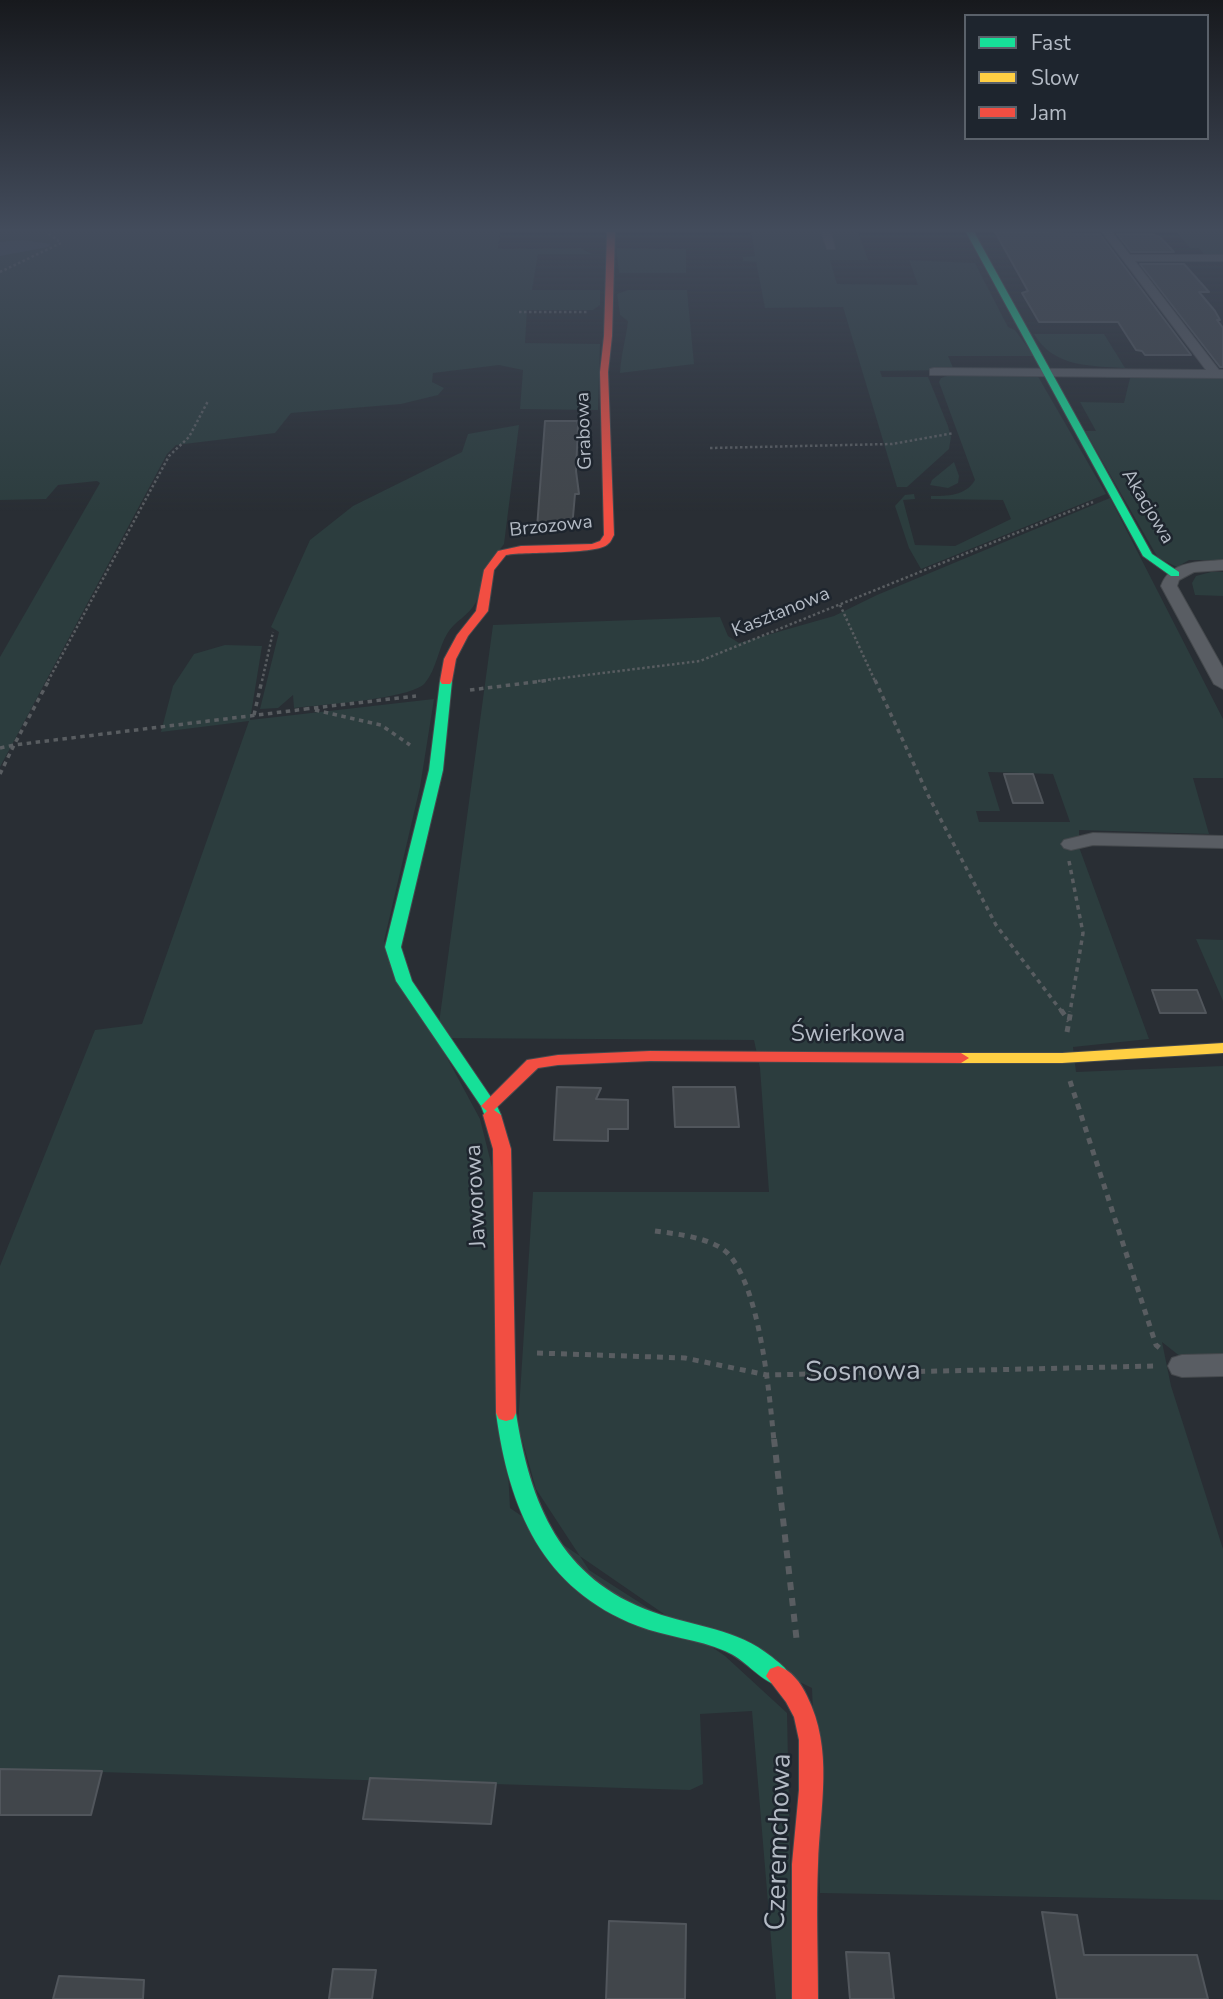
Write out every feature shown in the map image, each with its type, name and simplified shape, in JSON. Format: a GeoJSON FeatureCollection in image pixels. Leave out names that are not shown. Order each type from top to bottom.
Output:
{"type":"FeatureCollection","features":[{"type":"Feature","properties":{"kind":"street","name":"Grabowa"},"geometry":{"type":"LineString","coordinates":[[604,543],[609,535],[604,372],[608,325]]}},
{"type":"Feature","properties":{"kind":"street","name":"Akacjowa"},"geometry":{"type":"LineString","coordinates":[[1020,325],[1148,556],[1175,574],[1169,586],[1223,684]]}},
{"type":"Feature","properties":{"kind":"street"},"geometry":{"type":"LineString","coordinates":[[1180,325],[1219,374]]}},
{"type":"Feature","properties":{"kind":"street"},"geometry":{"type":"LineString","coordinates":[[1030,343],[1053,358],[1102,373]]}},
{"type":"Feature","properties":{"kind":"street"},"geometry":{"type":"LineString","coordinates":[[934,372],[1219,374]]}},
{"type":"Feature","properties":{"kind":"street","name":"Brzozowa"},"geometry":{"type":"LineString","coordinates":[[502,553],[522,549],[594,547],[604,543]]}},
{"type":"Feature","properties":{"kind":"street","name":"Jaworowa"},"geometry":{"type":"LineString","coordinates":[[502,553],[489,570],[482,611],[463,635],[450,659],[443,693],[436,770],[393,947],[404,981],[489,1106],[502,1149],[506,1412],[511,1459],[525,1504],[541,1538],[569,1571],[598,1594],[642,1618],[732,1643],[762,1662],[793,1689]]}},
{"type":"Feature","properties":{"kind":"street"},"geometry":{"type":"LineString","coordinates":[[1175,574],[1191,568],[1223,565]]}},
{"type":"Feature","properties":{"kind":"street"},"geometry":{"type":"LineString","coordinates":[[1071,844],[1093,839],[1223,842]]}},
{"type":"Feature","properties":{"kind":"street","name":"Świerkowa"},"geometry":{"type":"LineString","coordinates":[[489,1106],[533,1064],[558,1060],[650,1056],[1062,1058],[1223,1048]]}},
{"type":"Feature","properties":{"kind":"street"},"geometry":{"type":"LineString","coordinates":[[1182,1366],[1223,1365]]}},
{"type":"Feature","properties":{"kind":"street","name":"Czeremchowa"},"geometry":{"type":"LineString","coordinates":[[793,1689],[807,1722],[814,1774],[805,1862],[805,1999]]}},
{"type":"Feature","properties":{"kind":"path"},"geometry":{"type":"LineString","coordinates":[[0,774],[169,456],[189,437],[208,401]]}},
{"type":"Feature","properties":{"kind":"path"},"geometry":{"type":"LineString","coordinates":[[710,448],[892,444],[954,433]]}},
{"type":"Feature","properties":{"kind":"path","name":"Kasztanowa"},"geometry":{"type":"LineString","coordinates":[[305,709],[700,661],[1113,494]]}},
{"type":"Feature","properties":{"kind":"path"},"geometry":{"type":"LineString","coordinates":[[841,605],[923,785],[996,925],[1069,1021]]}},
{"type":"Feature","properties":{"kind":"path"},"geometry":{"type":"LineString","coordinates":[[254,715],[273,632]]}},
{"type":"Feature","properties":{"kind":"path"},"geometry":{"type":"LineString","coordinates":[[0,748],[305,709],[332,712],[381,725],[418,750],[436,770]]}},
{"type":"Feature","properties":{"kind":"path"},"geometry":{"type":"LineString","coordinates":[[1071,844],[1068,857],[1083,933],[1062,1058],[1156,1345],[1182,1366]]}},
{"type":"Feature","properties":{"kind":"path"},"geometry":{"type":"LineString","coordinates":[[655,1231],[698,1237],[730,1255],[751,1300],[767,1375],[797,1643],[793,1689]]}},
{"type":"Feature","properties":{"kind":"path","name":"Sosnowa"},"geometry":{"type":"LineString","coordinates":[[505,1352],[685,1359],[767,1375],[1182,1366]]}},
{"type":"Feature","properties":{"kind":"shaded area"},"geometry":{"type":"Polygon","coordinates":[[[0,325],[526,325],[525,343],[600,344],[598,410],[520,409],[523,370],[499,365],[433,373],[432,382],[444,388],[438,395],[401,404],[291,413],[275,433],[176,445],[167,454],[0,767],[0,657],[100,483],[97,481],[58,485],[46,499],[0,500],[0,325]]]}},
{"type":"Feature","properties":{"kind":"shaded area"},"geometry":{"type":"Polygon","coordinates":[[[627,325],[690,325],[694,364],[620,373],[627,325]]]}},
{"type":"Feature","properties":{"kind":"shaded area"},"geometry":{"type":"Polygon","coordinates":[[[848,325],[1007,325],[1015,330],[1034,356],[948,356],[954,370],[880,371],[882,377],[928,377],[951,437],[949,449],[907,487],[897,487],[848,325]]]}},
{"type":"Feature","properties":{"kind":"shaded area"},"geometry":{"type":"Polygon","coordinates":[[[1034,334],[1104,334],[1125,368],[1086,365],[1062,359],[1042,345],[1034,334]]]}},
{"type":"Feature","properties":{"kind":"shaded area"},"geometry":{"type":"Polygon","coordinates":[[[1036,373],[1106,494],[921,569],[909,548],[895,506],[905,495],[914,494],[915,499],[903,500],[915,545],[955,546],[1011,519],[1003,500],[931,499],[931,496],[961,492],[975,480],[939,382],[941,378],[949,375],[1036,373]]]}},
{"type":"Feature","properties":{"kind":"shaded area"},"geometry":{"type":"Polygon","coordinates":[[[1105,374],[1223,378],[1223,560],[1189,560],[1177,567],[1158,558],[1085,431],[1096,431],[1080,402],[1124,403],[1130,378],[1106,378],[1105,374]]]}},
{"type":"Feature","properties":{"kind":"shaded area"},"geometry":{"type":"Polygon","coordinates":[[[519,425],[504,544],[491,565],[473,607],[447,634],[425,683],[417,689],[384,697],[294,708],[293,695],[278,708],[260,709],[279,632],[271,627],[310,540],[353,506],[462,452],[468,434],[519,425]]]}},
{"type":"Feature","properties":{"kind":"shaded area"},"geometry":{"type":"Polygon","coordinates":[[[954,462],[959,476],[958,483],[948,488],[930,485],[932,480],[954,462]]]}},
{"type":"Feature","properties":{"kind":"shaded area"},"geometry":{"type":"Polygon","coordinates":[[[1110,498],[1223,719],[1223,778],[1193,778],[1209,834],[1079,830],[1079,847],[1149,1039],[1073,1047],[1076,1072],[1223,1066],[1223,1357],[1181,1357],[1162,1342],[1171,1386],[1223,1549],[1223,1900],[820,1893],[812,1688],[648,1608],[589,1570],[536,1489],[518,1425],[533,1192],[769,1192],[760,1068],[754,1040],[437,1038],[493,625],[720,617],[728,636],[739,643],[834,616],[877,595],[1110,498]],[[988,772],[1000,811],[976,811],[979,822],[1070,822],[1053,774],[988,772]]]}},
{"type":"Feature","properties":{"kind":"shaded area"},"geometry":{"type":"Polygon","coordinates":[[[1223,572],[1223,596],[1195,595],[1192,583],[1196,576],[1223,572]]]}},
{"type":"Feature","properties":{"kind":"shaded area"},"geometry":{"type":"Polygon","coordinates":[[[225,645],[262,646],[250,720],[434,699],[420,787],[384,941],[480,1119],[492,1167],[510,1508],[725,1656],[787,1713],[793,1999],[776,1999],[752,1711],[700,1714],[703,1784],[690,1790],[0,1771],[0,1266],[95,1030],[142,1024],[249,721],[161,732],[173,686],[194,654],[225,645]]]}},
{"type":"Feature","properties":{"kind":"shaded area"},"geometry":{"type":"Polygon","coordinates":[[[1196,939],[1223,940],[1223,1001],[1196,939]]]}},
{"type":"Feature","properties":{"kind":"building"},"geometry":{"type":"Polygon","coordinates":[[[1120,325],[1169,325],[1191,355],[1145,355],[1136,350],[1120,325]]]}},
{"type":"Feature","properties":{"kind":"building"},"geometry":{"type":"Polygon","coordinates":[[[1188,325],[1221,325],[1223,367],[1220,367],[1188,325]]]}},
{"type":"Feature","properties":{"kind":"building"},"geometry":{"type":"Polygon","coordinates":[[[545,421],[577,421],[576,471],[579,494],[575,494],[572,528],[537,528],[545,421]]]}},
{"type":"Feature","properties":{"kind":"building"},"geometry":{"type":"Polygon","coordinates":[[[1004,774],[1033,774],[1043,803],[1013,803],[1004,774]]]}},
{"type":"Feature","properties":{"kind":"building"},"geometry":{"type":"Polygon","coordinates":[[[1152,990],[1197,990],[1206,1013],[1160,1013],[1152,990]]]}},
{"type":"Feature","properties":{"kind":"building"},"geometry":{"type":"Polygon","coordinates":[[[557,1087],[601,1088],[596,1099],[628,1100],[628,1129],[608,1129],[608,1141],[554,1140],[557,1087]]]}},
{"type":"Feature","properties":{"kind":"building"},"geometry":{"type":"Polygon","coordinates":[[[673,1087],[735,1087],[739,1127],[675,1127],[673,1087]]]}},
{"type":"Feature","properties":{"kind":"building"},"geometry":{"type":"Polygon","coordinates":[[[0,1769],[102,1771],[91,1815],[0,1815],[0,1769]]]}},
{"type":"Feature","properties":{"kind":"building"},"geometry":{"type":"Polygon","coordinates":[[[370,1778],[496,1783],[491,1824],[363,1819],[370,1778]]]}},
{"type":"Feature","properties":{"kind":"building"},"geometry":{"type":"Polygon","coordinates":[[[1042,1912],[1077,1915],[1084,1955],[1197,1955],[1208,1999],[1057,1999],[1042,1912]]]}},
{"type":"Feature","properties":{"kind":"building"},"geometry":{"type":"Polygon","coordinates":[[[609,1921],[686,1924],[685,1999],[606,1999],[609,1921]]]}},
{"type":"Feature","properties":{"kind":"building"},"geometry":{"type":"Polygon","coordinates":[[[846,1952],[889,1953],[894,1999],[850,1999],[846,1952]]]}},
{"type":"Feature","properties":{"kind":"building"},"geometry":{"type":"Polygon","coordinates":[[[333,1969],[376,1970],[372,1999],[329,1999],[333,1969]]]}},
{"type":"Feature","properties":{"kind":"building"},"geometry":{"type":"Polygon","coordinates":[[[59,1976],[144,1980],[143,1999],[53,1999],[59,1976]]]}},
{"type":"Feature","properties":{"kind":"traffic: fast"},"geometry":{"type":"LineString","coordinates":[[1021,325],[1148,556],[1175,574]]}},
{"type":"Feature","properties":{"kind":"traffic: fast"},"geometry":{"type":"LineString","coordinates":[[446,681],[436,770],[393,947],[404,981],[489,1106],[492,1115]]}},
{"type":"Feature","properties":{"kind":"traffic: fast"},"geometry":{"type":"LineString","coordinates":[[506,1413],[518,1479],[529,1509],[543,1537],[561,1562],[583,1584],[643,1618],[730,1642],[755,1657],[778,1676]]}},
{"type":"Feature","properties":{"kind":"traffic: slow"},"geometry":{"type":"LineString","coordinates":[[961,1058],[1062,1058],[1223,1048]]}},
{"type":"Feature","properties":{"kind":"traffic: jam"},"geometry":{"type":"LineString","coordinates":[[446,681],[450,659],[463,635],[482,611],[489,570],[502,553],[521,549],[594,547],[604,543],[609,535],[604,372],[608,325]]}},
{"type":"Feature","properties":{"kind":"traffic: jam"},"geometry":{"type":"LineString","coordinates":[[489,1106],[533,1064],[558,1060],[650,1056],[961,1058]]}},
{"type":"Feature","properties":{"kind":"traffic: jam"},"geometry":{"type":"LineString","coordinates":[[492,1115],[502,1149],[506,1413]]}},
{"type":"Feature","properties":{"kind":"traffic: jam"},"geometry":{"type":"LineString","coordinates":[[778,1676],[795,1695],[805,1716],[811,1740],[812,1790],[805,1864],[805,1999]]}}]}
